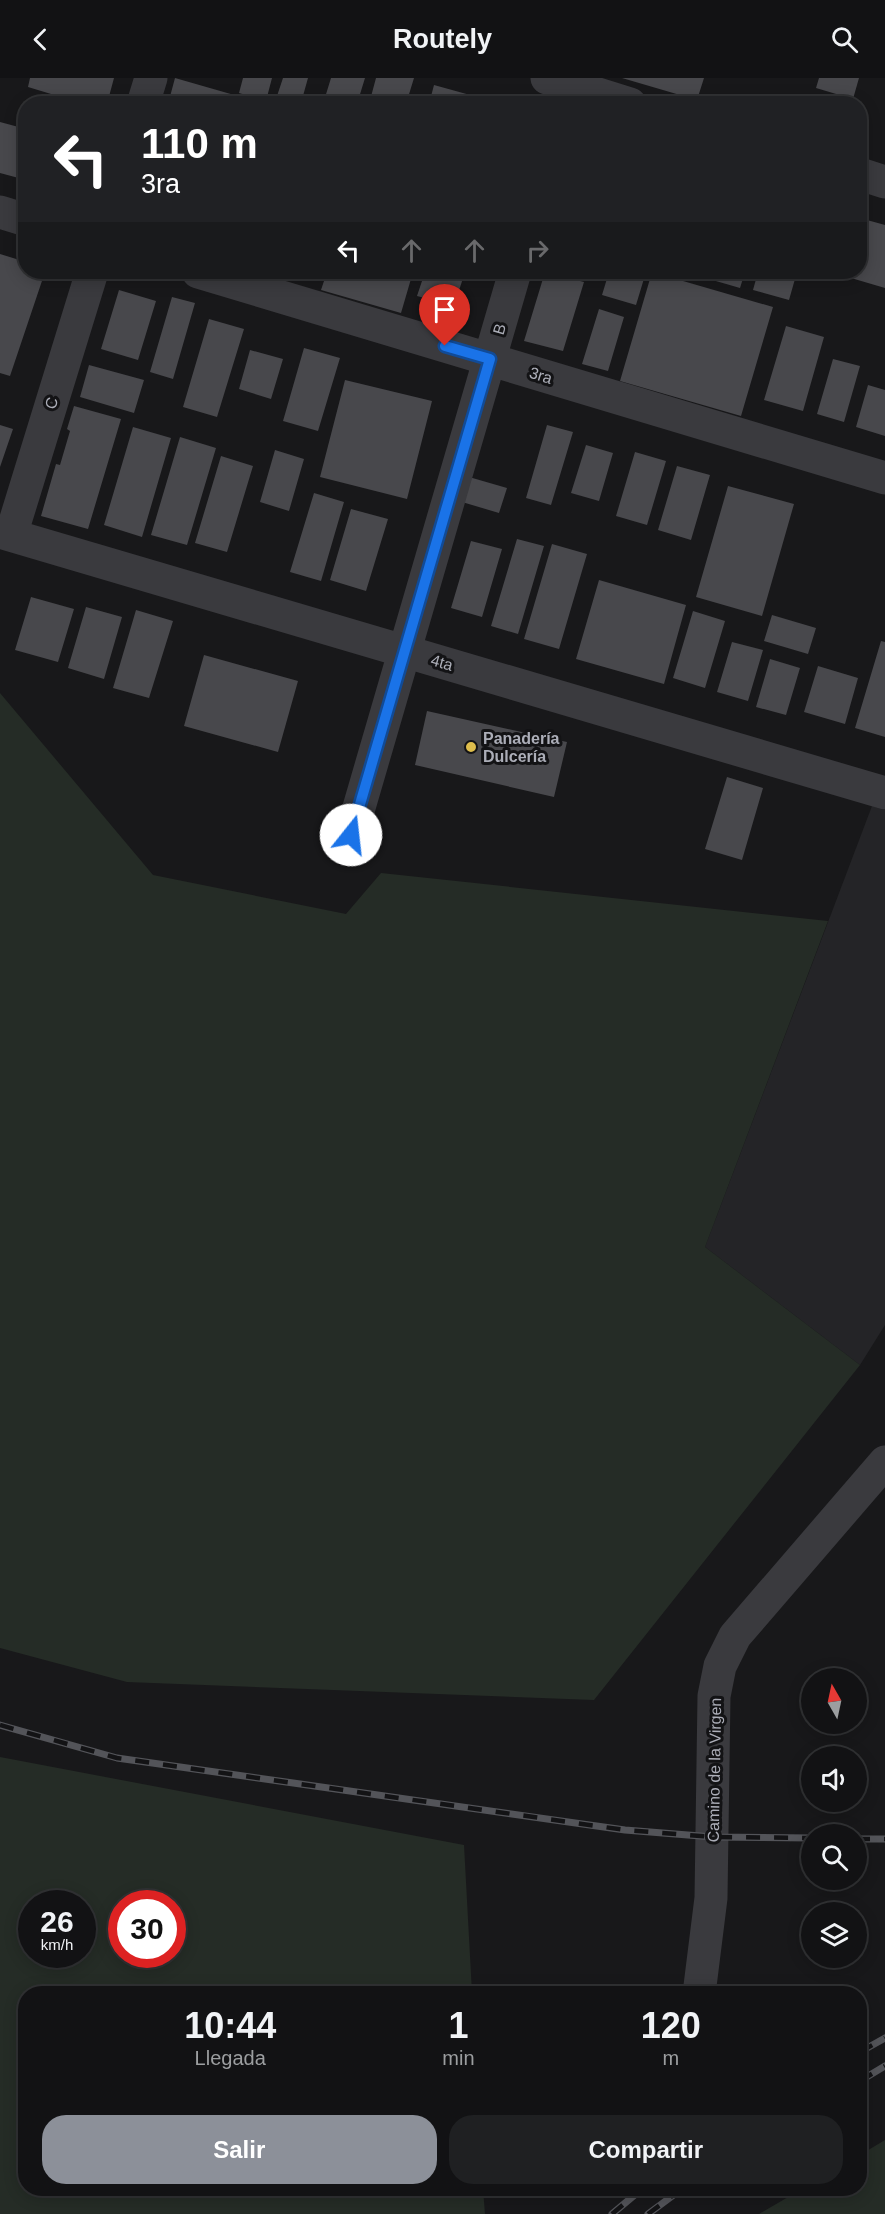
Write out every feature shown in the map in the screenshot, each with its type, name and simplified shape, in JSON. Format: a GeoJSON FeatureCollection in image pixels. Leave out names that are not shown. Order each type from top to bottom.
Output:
{"type":"FeatureCollection","features":[{"type":"Feature","properties":{"kind":"street"},"geometry":{"type":"LineString","coordinates":[[145,96],[151,78]]}},
{"type":"Feature","properties":{"kind":"street"},"geometry":{"type":"LineString","coordinates":[[563,86],[600,96]]}},
{"type":"Feature","properties":{"kind":"street"},"geometry":{"type":"LineString","coordinates":[[867,176],[885,182]]}},
{"type":"Feature","properties":{"kind":"street"},"geometry":{"type":"LineString","coordinates":[[0,212],[18,218]]}},
{"type":"Feature","properties":{"kind":"street","name":"C"},"geometry":{"type":"LineString","coordinates":[[5,534],[90,279]]}},
{"type":"Feature","properties":{"kind":"street","name":"3ra"},"geometry":{"type":"LineString","coordinates":[[221,279],[885,478]]}},
{"type":"Feature","properties":{"kind":"street","name":"B"},"geometry":{"type":"LineString","coordinates":[[351,835],[513,279]]}},
{"type":"Feature","properties":{"kind":"street","name":"4ta"},"geometry":{"type":"LineString","coordinates":[[5,534],[885,793]]}},
{"type":"Feature","properties":{"kind":"street","name":"Camino de la Virgen"},"geometry":{"type":"LineString","coordinates":[[700,1986],[711,1898],[714,1696],[720,1666],[735,1636],[885,1462]]}},
{"type":"Feature","properties":{"kind":"shaded area"},"geometry":{"type":"Polygon","coordinates":[[[0,693],[153,875],[346,914],[381,873],[828,921],[705,1247],[860,1365],[594,1700],[127,1682],[0,1648],[0,693]]]}},
{"type":"Feature","properties":{"kind":"shaded area"},"geometry":{"type":"Polygon","coordinates":[[[872,806],[885,810],[885,1325],[860,1365],[705,1247],[872,806]]]}},
{"type":"Feature","properties":{"kind":"shaded area"},"geometry":{"type":"Polygon","coordinates":[[[0,1757],[464,1845],[472,1986],[18,1986],[18,2196],[484,2196],[485,2214],[0,2214],[0,1757]]]}},
{"type":"Feature","properties":{"kind":"shaded area"},"geometry":{"type":"Polygon","coordinates":[[[885,2140],[885,2214],[759,2214],[790,2196],[867,2196],[867,2151],[885,2140]]]}},
{"type":"Feature","properties":{"kind":"building"},"geometry":{"type":"Polygon","coordinates":[[[30,78],[114,78],[109,96],[58,96],[28,87],[30,78]]]}},
{"type":"Feature","properties":{"kind":"building"},"geometry":{"type":"Polygon","coordinates":[[[175,78],[238,96],[170,96],[175,78]]]}},
{"type":"Feature","properties":{"kind":"building"},"geometry":{"type":"Polygon","coordinates":[[[243,78],[272,78],[267,96],[249,96],[239,93],[243,78]]]}},
{"type":"Feature","properties":{"kind":"building"},"geometry":{"type":"Polygon","coordinates":[[[283,78],[308,78],[303,96],[277,96],[283,78]]]}},
{"type":"Feature","properties":{"kind":"building"},"geometry":{"type":"Polygon","coordinates":[[[331,78],[365,78],[359,96],[325,96],[331,78]]]}},
{"type":"Feature","properties":{"kind":"building"},"geometry":{"type":"Polygon","coordinates":[[[376,78],[414,78],[408,96],[371,96],[376,78]]]}},
{"type":"Feature","properties":{"kind":"building"},"geometry":{"type":"Polygon","coordinates":[[[622,78],[704,78],[698,96],[683,96],[622,78]]]}},
{"type":"Feature","properties":{"kind":"building"},"geometry":{"type":"Polygon","coordinates":[[[819,78],[859,78],[854,96],[843,96],[816,88],[819,78]]]}},
{"type":"Feature","properties":{"kind":"building"},"geometry":{"type":"Polygon","coordinates":[[[434,85],[474,96],[431,96],[434,85]]]}},
{"type":"Feature","properties":{"kind":"building"},"geometry":{"type":"Polygon","coordinates":[[[0,122],[18,127],[18,178],[0,173],[0,122]]]}},
{"type":"Feature","properties":{"kind":"building"},"geometry":{"type":"Polygon","coordinates":[[[867,220],[885,225],[885,288],[854,279],[867,279],[867,220]]]}},
{"type":"Feature","properties":{"kind":"building"},"geometry":{"type":"Polygon","coordinates":[[[0,254],[18,260],[18,279],[43,279],[10,376],[0,373],[0,254]]]}},
{"type":"Feature","properties":{"kind":"building"},"geometry":{"type":"Polygon","coordinates":[[[325,279],[411,279],[401,313],[321,290],[325,279]]]}},
{"type":"Feature","properties":{"kind":"building"},"geometry":{"type":"Polygon","coordinates":[[[423,279],[463,279],[454,306],[417,296],[423,279]]]}},
{"type":"Feature","properties":{"kind":"building"},"geometry":{"type":"Polygon","coordinates":[[[543,279],[572,279],[584,282],[563,351],[524,341],[543,279]]]}},
{"type":"Feature","properties":{"kind":"building"},"geometry":{"type":"Polygon","coordinates":[[[607,279],[644,279],[636,305],[602,295],[607,279]]]}},
{"type":"Feature","properties":{"kind":"building"},"geometry":{"type":"Polygon","coordinates":[[[650,279],[676,279],[773,307],[741,416],[620,381],[650,279]]]}},
{"type":"Feature","properties":{"kind":"building"},"geometry":{"type":"Polygon","coordinates":[[[709,279],[743,279],[740,288],[709,279]]]}},
{"type":"Feature","properties":{"kind":"building"},"geometry":{"type":"Polygon","coordinates":[[[756,279],[795,279],[789,300],[753,290],[756,279]]]}},
{"type":"Feature","properties":{"kind":"building"},"geometry":{"type":"Polygon","coordinates":[[[119,290],[156,301],[138,360],[101,349],[119,290]]]}},
{"type":"Feature","properties":{"kind":"building"},"geometry":{"type":"Polygon","coordinates":[[[172,297],[195,303],[173,379],[150,372],[172,297]]]}},
{"type":"Feature","properties":{"kind":"building"},"geometry":{"type":"Polygon","coordinates":[[[599,309],[624,317],[608,371],[582,364],[599,309]]]}},
{"type":"Feature","properties":{"kind":"building"},"geometry":{"type":"Polygon","coordinates":[[[209,319],[244,329],[217,417],[183,407],[209,319]]]}},
{"type":"Feature","properties":{"kind":"building"},"geometry":{"type":"Polygon","coordinates":[[[786,326],[824,337],[803,411],[764,400],[786,326]]]}},
{"type":"Feature","properties":{"kind":"building"},"geometry":{"type":"Polygon","coordinates":[[[304,348],[340,358],[318,431],[283,421],[304,348]]]}},
{"type":"Feature","properties":{"kind":"building"},"geometry":{"type":"Polygon","coordinates":[[[250,350],[283,359],[271,399],[239,389],[250,350]]]}},
{"type":"Feature","properties":{"kind":"building"},"geometry":{"type":"Polygon","coordinates":[[[833,359],[860,366],[844,422],[817,414],[833,359]]]}},
{"type":"Feature","properties":{"kind":"building"},"geometry":{"type":"Polygon","coordinates":[[[89,365],[144,380],[134,413],[80,397],[89,365]]]}},
{"type":"Feature","properties":{"kind":"building"},"geometry":{"type":"Polygon","coordinates":[[[345,380],[432,401],[407,499],[320,477],[345,380]]]}},
{"type":"Feature","properties":{"kind":"building"},"geometry":{"type":"Polygon","coordinates":[[[868,385],[885,390],[885,436],[856,427],[868,385]]]}},
{"type":"Feature","properties":{"kind":"building"},"geometry":{"type":"Polygon","coordinates":[[[74,406],[121,419],[88,529],[41,516],[56,464],[60,465],[70,431],[67,429],[74,406]]]}},
{"type":"Feature","properties":{"kind":"building"},"geometry":{"type":"Polygon","coordinates":[[[0,425],[13,429],[0,467],[0,425]]]}},
{"type":"Feature","properties":{"kind":"building"},"geometry":{"type":"Polygon","coordinates":[[[547,425],[573,432],[551,505],[526,498],[547,425]]]}},
{"type":"Feature","properties":{"kind":"building"},"geometry":{"type":"Polygon","coordinates":[[[133,427],[171,438],[142,537],[104,525],[133,427]]]}},
{"type":"Feature","properties":{"kind":"building"},"geometry":{"type":"Polygon","coordinates":[[[180,437],[216,448],[187,545],[151,535],[180,437]]]}},
{"type":"Feature","properties":{"kind":"building"},"geometry":{"type":"Polygon","coordinates":[[[586,445],[613,453],[599,501],[571,493],[586,445]]]}},
{"type":"Feature","properties":{"kind":"building"},"geometry":{"type":"Polygon","coordinates":[[[275,450],[304,459],[289,511],[260,502],[275,450]]]}},
{"type":"Feature","properties":{"kind":"building"},"geometry":{"type":"Polygon","coordinates":[[[635,452],[666,461],[647,525],[616,516],[635,452]]]}},
{"type":"Feature","properties":{"kind":"building"},"geometry":{"type":"Polygon","coordinates":[[[221,456],[253,466],[227,552],[195,543],[221,456]]]}},
{"type":"Feature","properties":{"kind":"building"},"geometry":{"type":"Polygon","coordinates":[[[677,466],[710,475],[691,540],[658,530],[677,466]]]}},
{"type":"Feature","properties":{"kind":"building"},"geometry":{"type":"Polygon","coordinates":[[[469,477],[507,488],[499,513],[462,502],[469,477]]]}},
{"type":"Feature","properties":{"kind":"building"},"geometry":{"type":"Polygon","coordinates":[[[728,486],[794,504],[762,616],[696,597],[728,486]]]}},
{"type":"Feature","properties":{"kind":"building"},"geometry":{"type":"Polygon","coordinates":[[[314,493],[344,502],[321,581],[290,572],[314,493]]]}},
{"type":"Feature","properties":{"kind":"building"},"geometry":{"type":"Polygon","coordinates":[[[351,509],[388,519],[366,591],[330,580],[351,509]]]}},
{"type":"Feature","properties":{"kind":"building"},"geometry":{"type":"Polygon","coordinates":[[[517,539],[544,546],[518,634],[491,626],[517,539]]]}},
{"type":"Feature","properties":{"kind":"building"},"geometry":{"type":"Polygon","coordinates":[[[471,541],[502,549],[482,617],[451,608],[471,541]]]}},
{"type":"Feature","properties":{"kind":"building"},"geometry":{"type":"Polygon","coordinates":[[[552,544],[587,554],[559,649],[524,639],[552,544]]]}},
{"type":"Feature","properties":{"kind":"building"},"geometry":{"type":"Polygon","coordinates":[[[599,580],[686,605],[664,684],[576,659],[599,580]]]}},
{"type":"Feature","properties":{"kind":"building"},"geometry":{"type":"Polygon","coordinates":[[[31,597],[74,609],[58,662],[15,650],[31,597]]]}},
{"type":"Feature","properties":{"kind":"building"},"geometry":{"type":"Polygon","coordinates":[[[86,607],[122,617],[104,679],[68,668],[86,607]]]}},
{"type":"Feature","properties":{"kind":"building"},"geometry":{"type":"Polygon","coordinates":[[[136,610],[173,621],[149,698],[113,688],[136,610]]]}},
{"type":"Feature","properties":{"kind":"building"},"geometry":{"type":"Polygon","coordinates":[[[693,611],[725,621],[705,688],[673,678],[693,611]]]}},
{"type":"Feature","properties":{"kind":"building"},"geometry":{"type":"Polygon","coordinates":[[[772,615],[816,628],[808,654],[764,641],[772,615]]]}},
{"type":"Feature","properties":{"kind":"building"},"geometry":{"type":"Polygon","coordinates":[[[881,641],[885,642],[885,737],[855,728],[881,641]]]}},
{"type":"Feature","properties":{"kind":"building"},"geometry":{"type":"Polygon","coordinates":[[[732,642],[763,650],[748,701],[717,692],[732,642]]]}},
{"type":"Feature","properties":{"kind":"building"},"geometry":{"type":"Polygon","coordinates":[[[204,655],[298,681],[278,752],[184,726],[204,655]]]}},
{"type":"Feature","properties":{"kind":"building"},"geometry":{"type":"Polygon","coordinates":[[[770,659],[800,668],[786,715],[756,707],[770,659]]]}},
{"type":"Feature","properties":{"kind":"building"},"geometry":{"type":"Polygon","coordinates":[[[818,666],[858,678],[845,724],[804,712],[818,666]]]}},
{"type":"Feature","properties":{"kind":"building"},"geometry":{"type":"Polygon","coordinates":[[[427,711],[567,742],[554,797],[415,765],[427,711]]]}},
{"type":"Feature","properties":{"kind":"building"},"geometry":{"type":"Polygon","coordinates":[[[727,777],[763,788],[742,860],[705,849],[727,777]]]}},
{"type":"Feature","properties":{"kind":"railway"},"geometry":{"type":"LineString","coordinates":[[0,1725],[117,1758],[625,1830],[713,1837],[801,1838]]}},
{"type":"Feature","properties":{"kind":"railway"},"geometry":{"type":"LineString","coordinates":[[867,1839],[885,1839]]}},
{"type":"Feature","properties":{"kind":"railway"},"geometry":{"type":"LineString","coordinates":[[867,2048],[885,2038]]}},
{"type":"Feature","properties":{"kind":"railway"},"geometry":{"type":"LineString","coordinates":[[867,2077],[885,2066]]}},
{"type":"Feature","properties":{"kind":"railway"},"geometry":{"type":"LineString","coordinates":[[612,2214],[633,2196]]}},
{"type":"Feature","properties":{"kind":"railway"},"geometry":{"type":"LineString","coordinates":[[648,2214],[672,2196]]}},
{"type":"Feature","properties":{"kind":"place","name":"Panadería Dulcería"},"geometry":{"type":"Point","coordinates":[471,747]}},
{"type":"Feature","properties":{"kind":"route"},"geometry":{"type":"LineString","coordinates":[[351,835],[490,359],[445,346]]}}]}
